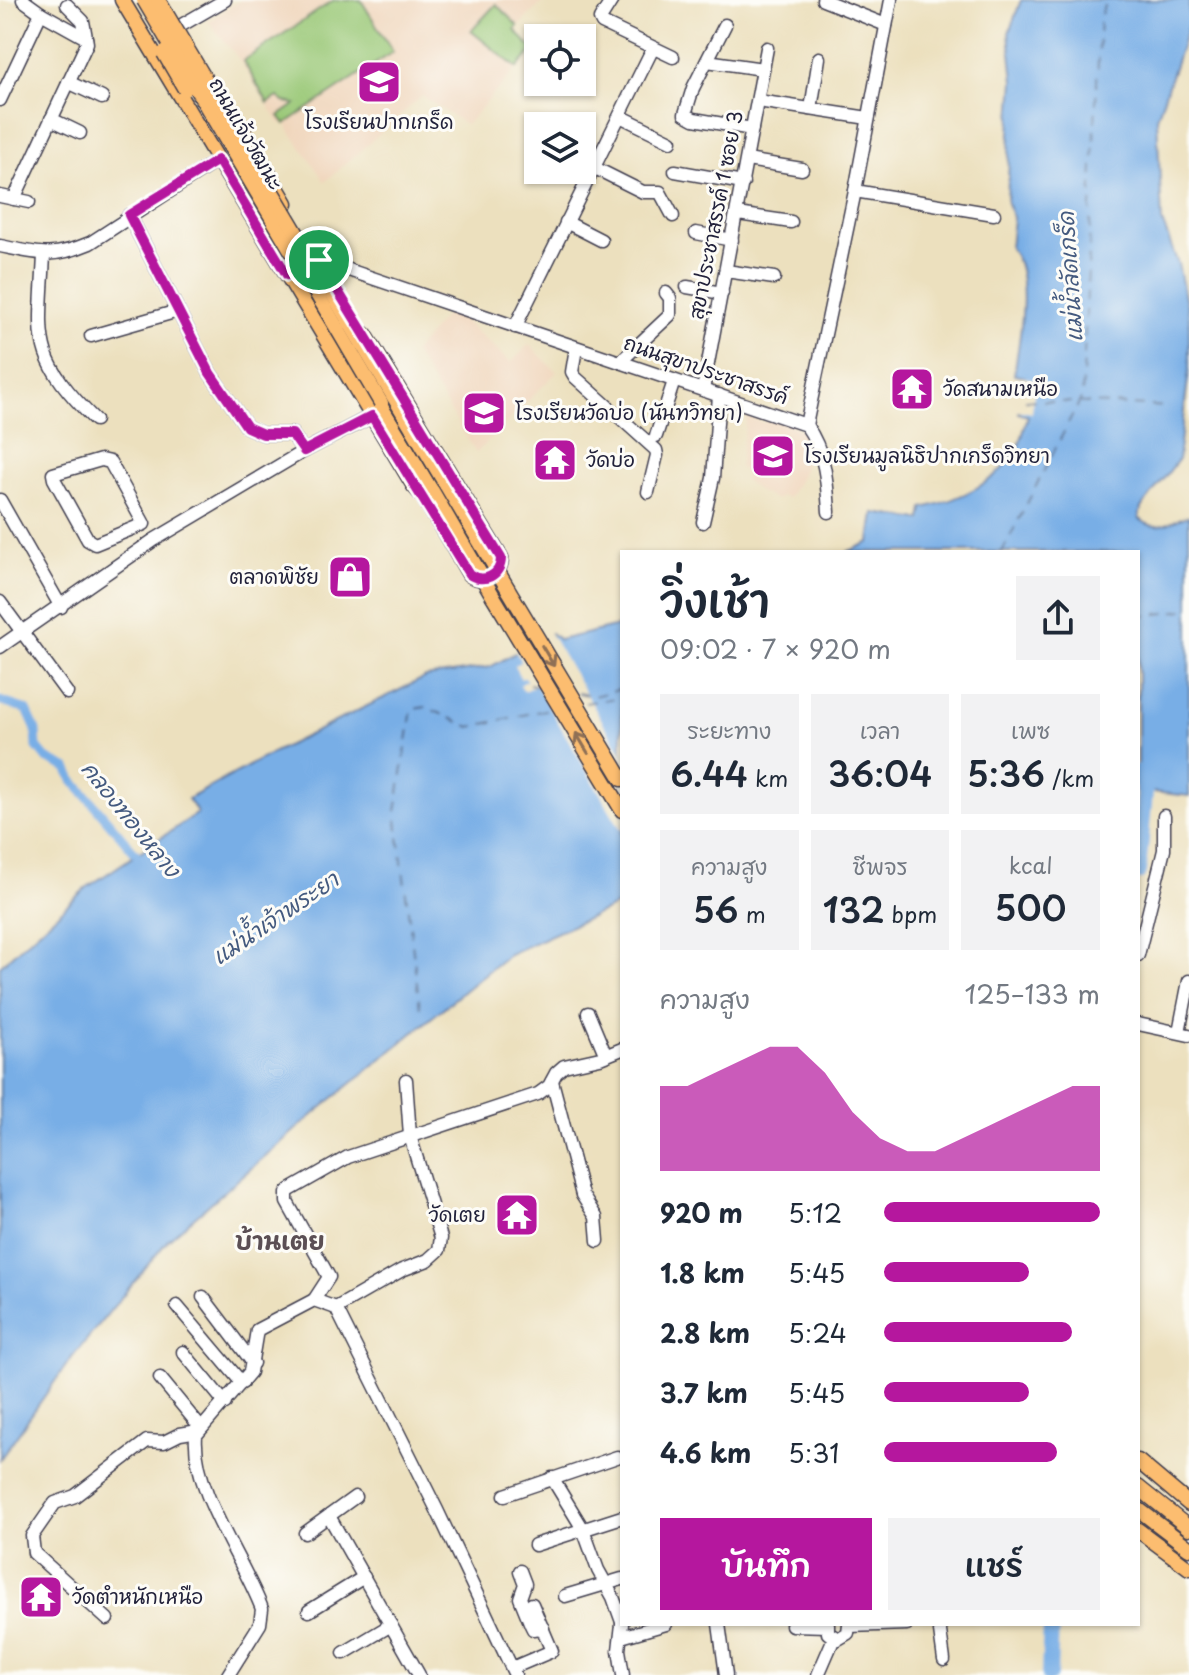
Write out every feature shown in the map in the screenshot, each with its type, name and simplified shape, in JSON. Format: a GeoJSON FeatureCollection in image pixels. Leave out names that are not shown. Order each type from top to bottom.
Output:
{"type":"FeatureCollection","features":[{"type":"Feature","properties":{"kind":"main road","name":"ถนนแจ้งวัฒนะ"},"geometry":{"type":"LineString","coordinates":[[122,0],[287,275],[376,409],[418,493],[423,496],[469,574],[476,579],[486,579],[495,574],[501,565],[501,558],[165,0]]}},
{"type":"Feature","properties":{"kind":"main road"},"geometry":{"type":"LineString","coordinates":[[133,0],[376,409]]}},
{"type":"Feature","properties":{"kind":"main road","name":"ถนนแจ้งวัฒนะ"},"geometry":{"type":"LineString","coordinates":[[144,0],[376,409],[620,807]]}},
{"type":"Feature","properties":{"kind":"main road","name":"ถนนแจ้งวัฒนะ"},"geometry":{"type":"LineString","coordinates":[[158,0],[620,776]]}},
{"type":"Feature","properties":{"kind":"main road"},"geometry":{"type":"LineString","coordinates":[[287,275],[319,260]]}},
{"type":"Feature","properties":{"kind":"main road"},"geometry":{"type":"LineString","coordinates":[[423,496],[443,487],[451,479]]}},
{"type":"Feature","properties":{"kind":"main road"},"geometry":{"type":"LineString","coordinates":[[1140,1463],[1189,1504]]}},
{"type":"Feature","properties":{"kind":"main road"},"geometry":{"type":"LineString","coordinates":[[1140,1489],[1189,1528]]}},
{"type":"Feature","properties":{"kind":"main road"},"geometry":{"type":"LineString","coordinates":[[1140,1511],[1189,1548]]}},
{"type":"Feature","properties":{"kind":"main road"},"geometry":{"type":"LineString","coordinates":[[1140,1531],[1189,1568]]}},
{"type":"Feature","properties":{"kind":"street"},"geometry":{"type":"LineString","coordinates":[[23,0],[86,38]]}},
{"type":"Feature","properties":{"kind":"street"},"geometry":{"type":"LineString","coordinates":[[180,26],[225,0]]}},
{"type":"Feature","properties":{"kind":"street"},"geometry":{"type":"LineString","coordinates":[[612,0],[602,13],[602,23],[673,57]]}},
{"type":"Feature","properties":{"kind":"street"},"geometry":{"type":"LineString","coordinates":[[823,0],[886,25]]}},
{"type":"Feature","properties":{"kind":"street","name":"ถนนสุขาประชาสรรค์"},"geometry":{"type":"LineString","coordinates":[[319,260],[806,425],[891,0]]}},
{"type":"Feature","properties":{"kind":"street"},"geometry":{"type":"LineString","coordinates":[[14,199],[87,43],[83,21],[67,5]]}},
{"type":"Feature","properties":{"kind":"street"},"geometry":{"type":"LineString","coordinates":[[0,100],[41,13]]}},
{"type":"Feature","properties":{"kind":"street"},"geometry":{"type":"LineString","coordinates":[[725,25],[693,88],[685,111],[687,117],[752,129]]}},
{"type":"Feature","properties":{"kind":"street"},"geometry":{"type":"LineString","coordinates":[[596,161],[653,48]]}},
{"type":"Feature","properties":{"kind":"street","name":"สุขาประชาสรรค์ 1 ซอย 3"},"geometry":{"type":"LineString","coordinates":[[703,390],[767,48]]}},
{"type":"Feature","properties":{"kind":"street"},"geometry":{"type":"LineString","coordinates":[[811,109],[819,58]]}},
{"type":"Feature","properties":{"kind":"street"},"geometry":{"type":"LineString","coordinates":[[707,61],[763,69]]}},
{"type":"Feature","properties":{"kind":"street"},"geometry":{"type":"LineString","coordinates":[[68,82],[102,98]]}},
{"type":"Feature","properties":{"kind":"street"},"geometry":{"type":"LineString","coordinates":[[758,101],[868,118]]}},
{"type":"Feature","properties":{"kind":"street"},"geometry":{"type":"LineString","coordinates":[[620,116],[671,141]]}},
{"type":"Feature","properties":{"kind":"street"},"geometry":{"type":"LineString","coordinates":[[51,119],[80,133]]}},
{"type":"Feature","properties":{"kind":"street"},"geometry":{"type":"LineString","coordinates":[[0,247],[44,255],[61,254],[90,243],[218,160]]}},
{"type":"Feature","properties":{"kind":"street"},"geometry":{"type":"LineString","coordinates":[[747,160],[802,169]]}},
{"type":"Feature","properties":{"kind":"street"},"geometry":{"type":"LineString","coordinates":[[596,168],[643,192],[660,192],[673,216]]}},
{"type":"Feature","properties":{"kind":"street"},"geometry":{"type":"LineString","coordinates":[[675,171],[743,183]]}},
{"type":"Feature","properties":{"kind":"street"},"geometry":{"type":"LineString","coordinates":[[515,327],[585,184]]}},
{"type":"Feature","properties":{"kind":"street"},"geometry":{"type":"LineString","coordinates":[[855,191],[994,214]]}},
{"type":"Feature","properties":{"kind":"street"},"geometry":{"type":"LineString","coordinates":[[0,196],[29,202]]}},
{"type":"Feature","properties":{"kind":"street"},"geometry":{"type":"LineString","coordinates":[[738,214],[791,222]]}},
{"type":"Feature","properties":{"kind":"street"},"geometry":{"type":"LineString","coordinates":[[129,215],[210,373],[247,427],[263,434],[292,434],[304,451]]}},
{"type":"Feature","properties":{"kind":"street"},"geometry":{"type":"LineString","coordinates":[[566,222],[601,240]]}},
{"type":"Feature","properties":{"kind":"street"},"geometry":{"type":"LineString","coordinates":[[696,233],[732,240]]}},
{"type":"Feature","properties":{"kind":"street"},"geometry":{"type":"LineString","coordinates":[[44,255],[40,332],[43,350],[61,386],[95,420]]}},
{"type":"Feature","properties":{"kind":"street"},"geometry":{"type":"LineString","coordinates":[[726,271],[774,278]]}},
{"type":"Feature","properties":{"kind":"street"},"geometry":{"type":"LineString","coordinates":[[687,287],[722,293]]}},
{"type":"Feature","properties":{"kind":"street"},"geometry":{"type":"LineString","coordinates":[[620,362],[670,315],[670,298],[666,293]]}},
{"type":"Feature","properties":{"kind":"street"},"geometry":{"type":"LineString","coordinates":[[91,336],[178,311]]}},
{"type":"Feature","properties":{"kind":"street"},"geometry":{"type":"LineString","coordinates":[[576,348],[572,372],[575,377],[656,450],[648,492]]}},
{"type":"Feature","properties":{"kind":"street"},"geometry":{"type":"LineString","coordinates":[[656,436],[674,381]]}},
{"type":"Feature","properties":{"kind":"street"},"geometry":{"type":"LineString","coordinates":[[703,522],[713,478],[719,395]]}},
{"type":"Feature","properties":{"kind":"street"},"geometry":{"type":"LineString","coordinates":[[0,647],[154,540],[376,409]]}},
{"type":"Feature","properties":{"kind":"street"},"geometry":{"type":"LineString","coordinates":[[806,425],[819,444],[828,480],[829,512]]}},
{"type":"Feature","properties":{"kind":"street"},"geometry":{"type":"LineString","coordinates":[[144,524],[91,543],[53,474],[101,460],[110,462],[154,540]]}},
{"type":"Feature","properties":{"kind":"street"},"geometry":{"type":"LineString","coordinates":[[0,500],[61,607]]}},
{"type":"Feature","properties":{"kind":"street"},"geometry":{"type":"LineString","coordinates":[[0,602],[67,693]]}},
{"type":"Feature","properties":{"kind":"street"},"geometry":{"type":"LineString","coordinates":[[1140,947],[1164,850],[1164,816]]}},
{"type":"Feature","properties":{"kind":"street"},"geometry":{"type":"LineString","coordinates":[[1140,1024],[1184,1034],[1189,981]]}},
{"type":"Feature","properties":{"kind":"street"},"geometry":{"type":"LineString","coordinates":[[588,1013],[606,1056]]}},
{"type":"Feature","properties":{"kind":"street"},"geometry":{"type":"LineString","coordinates":[[107,1619],[34,1553],[32,1536],[55,1503],[75,1496],[147,1441],[164,1442],[199,1429],[250,1372],[257,1330],[314,1300],[329,1277],[287,1202],[287,1193],[348,1157],[538,1094],[564,1066],[620,1050]]}},
{"type":"Feature","properties":{"kind":"street"},"geometry":{"type":"LineString","coordinates":[[336,1308],[402,1270],[428,1260],[439,1250],[441,1238],[410,1136],[406,1080]]}},
{"type":"Feature","properties":{"kind":"street"},"geometry":{"type":"LineString","coordinates":[[552,1081],[582,1195],[592,1208],[597,1223],[598,1241]]}},
{"type":"Feature","properties":{"kind":"street"},"geometry":{"type":"LineString","coordinates":[[203,1297],[253,1363]]}},
{"type":"Feature","properties":{"kind":"street"},"geometry":{"type":"LineString","coordinates":[[314,1300],[336,1308],[514,1671],[552,1651],[532,1604]]}},
{"type":"Feature","properties":{"kind":"street"},"geometry":{"type":"LineString","coordinates":[[177,1306],[242,1383]]}},
{"type":"Feature","properties":{"kind":"street"},"geometry":{"type":"LineString","coordinates":[[183,1352],[225,1403]]}},
{"type":"Feature","properties":{"kind":"street"},"geometry":{"type":"LineString","coordinates":[[160,1378],[199,1429],[196,1443],[207,1490],[262,1609],[260,1624],[228,1675]]}},
{"type":"Feature","properties":{"kind":"street"},"geometry":{"type":"LineString","coordinates":[[505,1495],[617,1457]]}},
{"type":"Feature","properties":{"kind":"street"},"geometry":{"type":"LineString","coordinates":[[552,1478],[583,1529],[620,1620]]}},
{"type":"Feature","properties":{"kind":"street"},"geometry":{"type":"LineString","coordinates":[[305,1533],[355,1497]]}},
{"type":"Feature","properties":{"kind":"street"},"geometry":{"type":"LineString","coordinates":[[329,1516],[416,1674]]}},
{"type":"Feature","properties":{"kind":"street"},"geometry":{"type":"LineString","coordinates":[[535,1545],[620,1518]]}},
{"type":"Feature","properties":{"kind":"street"},"geometry":{"type":"LineString","coordinates":[[520,1571],[525,1584],[520,1598],[525,1612],[533,1629],[543,1628]]}},
{"type":"Feature","properties":{"kind":"street"},"geometry":{"type":"LineString","coordinates":[[309,1611],[364,1577]]}},
{"type":"Feature","properties":{"kind":"street"},"geometry":{"type":"LineString","coordinates":[[565,1596],[620,1579]]}},
{"type":"Feature","properties":{"kind":"street"},"geometry":{"type":"LineString","coordinates":[[344,1653],[391,1625]]}},
{"type":"Feature","properties":{"kind":"street"},"geometry":{"type":"LineString","coordinates":[[719,1626],[726,1675]]}},
{"type":"Feature","properties":{"kind":"street"},"geometry":{"type":"LineString","coordinates":[[827,1626],[828,1633],[834,1638]]}},
{"type":"Feature","properties":{"kind":"street"},"geometry":{"type":"LineString","coordinates":[[834,1638],[845,1636],[849,1626]]}},
{"type":"Feature","properties":{"kind":"street"},"geometry":{"type":"LineString","coordinates":[[939,1626],[944,1660]]}},
{"type":"Feature","properties":{"kind":"street"},"geometry":{"type":"LineString","coordinates":[[622,1627],[619,1650],[623,1675]]}},
{"type":"Feature","properties":{"kind":"street"},"geometry":{"type":"LineString","coordinates":[[818,1675],[834,1638]]}},
{"type":"Feature","properties":{"kind":"shaded area","name":"โรงเรียนปากเกร็ด"},"geometry":{"type":"Polygon","coordinates":[[[241,0],[545,0],[515,29],[524,40],[524,60],[466,125],[422,96],[325,182],[284,122],[280,124],[238,58],[208,21],[241,0]]]}},
{"type":"Feature","properties":{"kind":"shaded area","name":"โรงเรียนวัดบ่อ (นันทวิทยา)"},"geometry":{"type":"Polygon","coordinates":[[[451,309],[511,363],[529,344],[557,372],[476,453],[414,352],[451,309]]]}},
{"type":"Feature","properties":{"kind":"shaded area","name":"โรงเรียนมูลนิธิปากเกร็ดวิทยา"},"geometry":{"type":"Polygon","coordinates":[[[769,415],[802,430],[809,445],[802,474],[788,498],[781,496],[777,500],[746,481],[745,471],[739,467],[747,416],[764,423],[769,415]]]}},
{"type":"Feature","properties":{"kind":"green space"},"geometry":{"type":"Polygon","coordinates":[[[334,0],[361,0],[393,52],[285,124],[279,116],[296,104],[284,102],[278,97],[268,103],[243,61],[334,0]]]}},
{"type":"Feature","properties":{"kind":"green space"},"geometry":{"type":"Polygon","coordinates":[[[496,4],[518,26],[515,30],[524,40],[524,60],[517,68],[471,31],[496,4]]]}},
{"type":"Feature","properties":{"kind":"water","name":"แม่น้ำลัดเกร็ด"},"geometry":{"type":"Polygon","coordinates":[[[1021,0],[1189,0],[1189,23],[1157,118],[1162,221],[1178,264],[1189,316],[1189,371],[1178,460],[1141,508],[1139,518],[1158,526],[1189,516],[1189,796],[1140,794],[1140,550],[852,550],[870,542],[874,513],[921,520],[923,508],[964,494],[1001,470],[1011,459],[1023,435],[1028,416],[1019,413],[1025,377],[1014,375],[1023,291],[1017,260],[1010,248],[1013,218],[1007,203],[1014,81],[1009,33],[1021,0]]]}},
{"type":"Feature","properties":{"kind":"water","name":"แม่น้ำเจ้าพระยา"},"geometry":{"type":"Polygon","coordinates":[[[620,625],[620,904],[509,954],[314,1114],[168,1240],[70,1360],[0,1459],[0,966],[86,888],[198,813],[188,799],[274,752],[426,677],[490,667],[551,633],[559,640],[620,625]]]}},
{"type":"Feature","properties":{"kind":"pier"},"geometry":{"type":"Polygon","coordinates":[[[1022,377],[1033,379],[1032,385],[1035,385],[1032,413],[1017,410],[1022,377]]]}},
{"type":"Feature","properties":{"kind":"pier"},"geometry":{"type":"Polygon","coordinates":[[[548,630],[620,751],[620,828],[536,685],[524,691],[520,685],[527,680],[525,677],[521,679],[514,666],[521,661],[514,649],[548,630]]]}},
{"type":"Feature","properties":{"kind":"waterway","name":"คลองทองหลาง"},"geometry":{"type":"LineString","coordinates":[[0,701],[27,710],[36,730],[37,747],[46,758],[67,768],[73,780],[142,861]]}},
{"type":"Feature","properties":{"kind":"waterway"},"geometry":{"type":"LineString","coordinates":[[1140,778],[1145,793],[1140,849]]}},
{"type":"Feature","properties":{"kind":"waterway"},"geometry":{"type":"LineString","coordinates":[[1049,1675],[1051,1626]]}},
{"type":"Feature","properties":{"kind":"ferry route"},"geometry":{"type":"LineString","coordinates":[[1003,550],[1082,397],[1100,18],[1106,0]]}},
{"type":"Feature","properties":{"kind":"ferry route"},"geometry":{"type":"LineString","coordinates":[[1025,400],[1169,407]]}},
{"type":"Feature","properties":{"kind":"ferry route"},"geometry":{"type":"LineString","coordinates":[[1140,617],[1189,609]]}},
{"type":"Feature","properties":{"kind":"ferry route"},"geometry":{"type":"LineString","coordinates":[[529,684],[539,686]]}},
{"type":"Feature","properties":{"kind":"ferry route"},"geometry":{"type":"LineString","coordinates":[[577,693],[594,696],[620,690]]}},
{"type":"Feature","properties":{"kind":"ferry route"},"geometry":{"type":"LineString","coordinates":[[585,703],[620,697]]}},
{"type":"Feature","properties":{"kind":"ferry route"},"geometry":{"type":"LineString","coordinates":[[420,1008],[396,812],[412,709],[426,707],[470,727],[554,708]]}},
{"type":"Feature","properties":{"kind":"place","name":"โรงเรียนปากเกร็ด"},"geometry":{"type":"Point","coordinates":[379,82]}},
{"type":"Feature","properties":{"kind":"place","name":"วัดสนามเหนือ"},"geometry":{"type":"Point","coordinates":[912,389]}},
{"type":"Feature","properties":{"kind":"place","name":"โรงเรียนวัดบ่อ (นันทวิทยา)"},"geometry":{"type":"Point","coordinates":[484,413]}},
{"type":"Feature","properties":{"kind":"place","name":"โรงเรียนมูลนิธิปากเกร็ดวิทยา"},"geometry":{"type":"Point","coordinates":[773,456]}},
{"type":"Feature","properties":{"kind":"place","name":"วัดบ่อ"},"geometry":{"type":"Point","coordinates":[555,460]}},
{"type":"Feature","properties":{"kind":"place","name":"ตลาดพิชัย"},"geometry":{"type":"Point","coordinates":[350,577]}},
{"type":"Feature","properties":{"kind":"place","name":"วัดเตย"},"geometry":{"type":"Point","coordinates":[517,1215]}},
{"type":"Feature","properties":{"kind":"place","name":"วัดตำหนักเหนือ"},"geometry":{"type":"Point","coordinates":[41,1597]}},
{"type":"Feature","properties":{"kind":"district","name":"บ้านเตย"},"geometry":{"type":"Point","coordinates":[280,1242]}},
{"type":"Feature","properties":{"kind":"route"},"geometry":{"type":"LineString","coordinates":[[218,160],[287,275],[319,260],[501,558],[501,565],[495,574],[486,579],[476,579],[469,574],[372,416],[304,451],[292,434],[263,434],[247,427],[210,373],[129,215],[218,160]]}}]}
